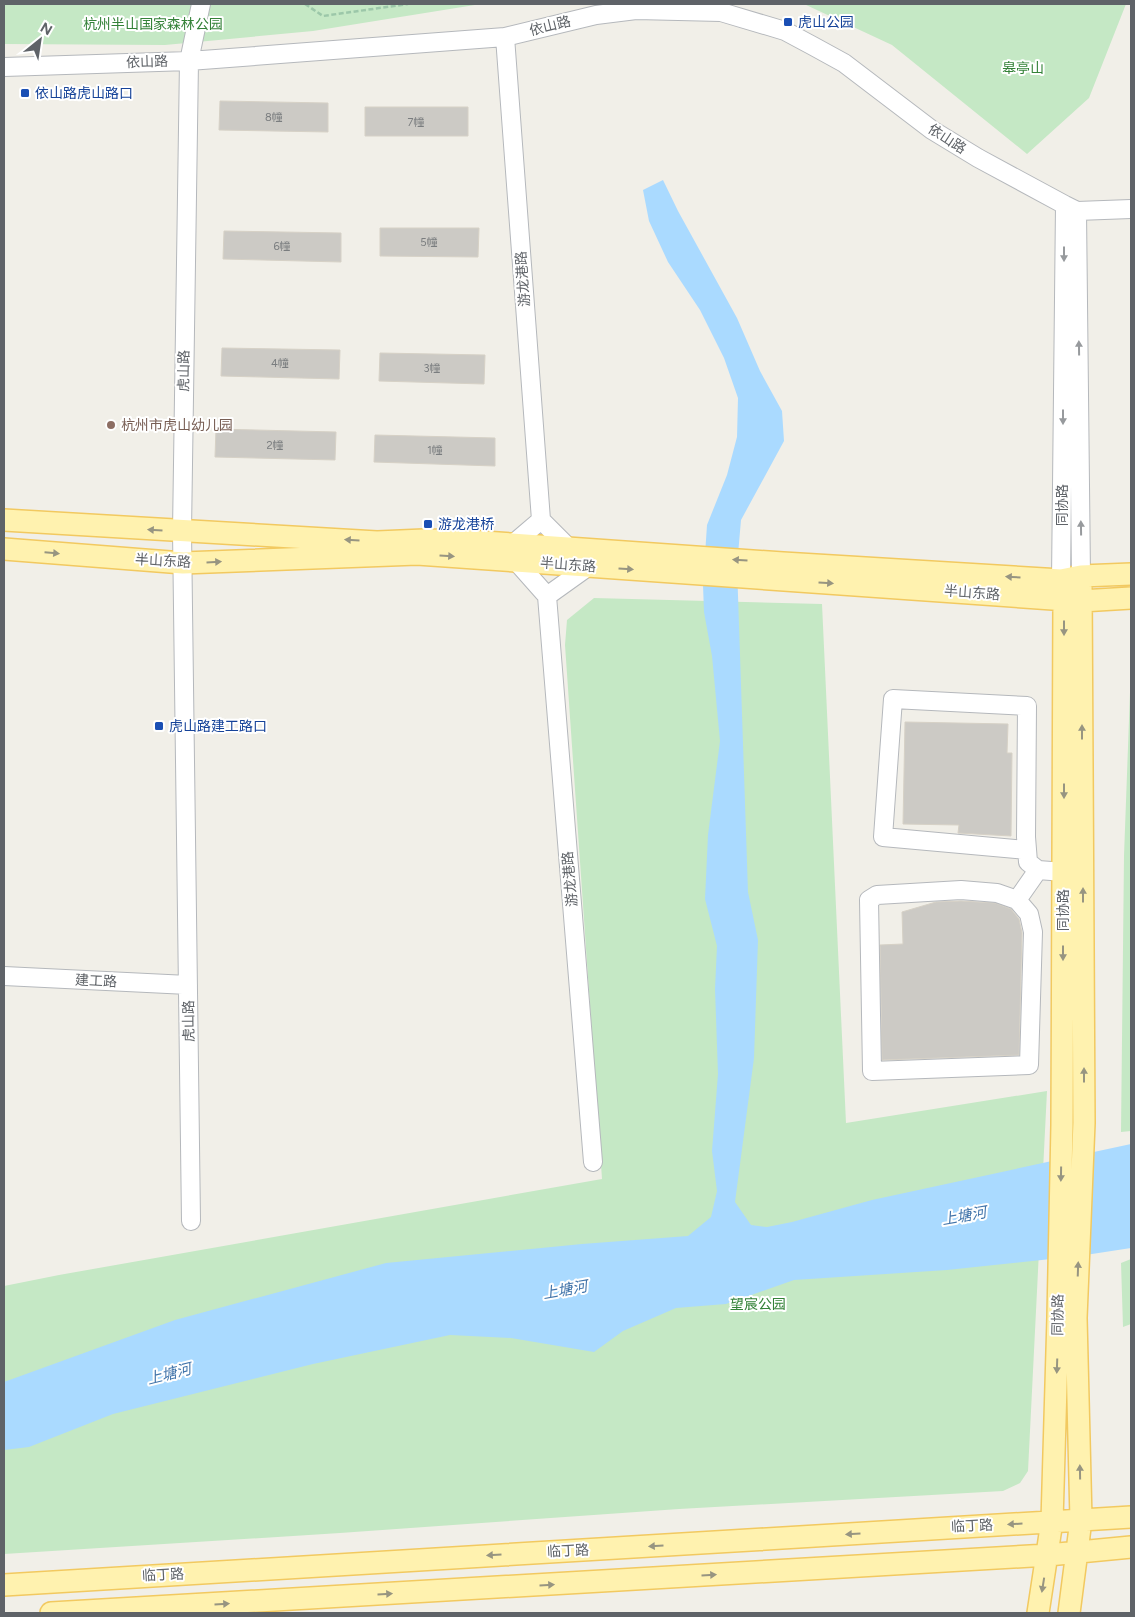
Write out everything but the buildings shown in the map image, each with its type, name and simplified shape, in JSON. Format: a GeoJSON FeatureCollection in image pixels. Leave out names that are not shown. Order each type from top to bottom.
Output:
{"type":"FeatureCollection","features":[{"type":"Feature","properties":{"kind":"main road","name":"半山东路"},"geometry":{"type":"LineString","coordinates":[[4,520],[378,542],[433,540],[590,566],[698,566]]}},
{"type":"Feature","properties":{"kind":"main road","name":"半山东路"},"geometry":{"type":"LineString","coordinates":[[4,549],[183,564],[417,554],[514,553],[569,548],[698,566],[1072,589],[1131,598]]}},
{"type":"Feature","properties":{"kind":"main road","name":"半山东路"},"geometry":{"type":"LineString","coordinates":[[1072,589],[1131,574]]}},
{"type":"Feature","properties":{"kind":"main road","name":"同协路"},"geometry":{"type":"LineString","coordinates":[[1069,1613],[1081,1520],[1067,1318],[1062,1125],[1064,872],[1072,589]]}},
{"type":"Feature","properties":{"kind":"main road","name":"同协路"},"geometry":{"type":"LineString","coordinates":[[1038,1613],[1052,1521],[1084,1123],[1072,589]]}},
{"type":"Feature","properties":{"kind":"main road","name":"临丁路"},"geometry":{"type":"LineString","coordinates":[[4,1585],[1131,1517]]}},
{"type":"Feature","properties":{"kind":"main road"},"geometry":{"type":"LineString","coordinates":[[51,1613],[1048,1555],[1131,1547]]}},
{"type":"Feature","properties":{"kind":"street","name":"虎山路"},"geometry":{"type":"LineString","coordinates":[[191,1221],[182,531],[189,61],[202,4]]}},
{"type":"Feature","properties":{"kind":"street","name":"依山路"},"geometry":{"type":"LineString","coordinates":[[4,67],[189,61],[505,37],[596,14],[636,10],[721,12],[785,31],[844,63],[932,130],[978,158],[1071,208],[1131,210]]}},
{"type":"Feature","properties":{"kind":"street","name":"游龙港路"},"geometry":{"type":"LineString","coordinates":[[505,37],[541,520]]}},
{"type":"Feature","properties":{"kind":"street","name":"同协路"},"geometry":{"type":"LineString","coordinates":[[1071,208],[1072,589]]}},
{"type":"Feature","properties":{"kind":"street"},"geometry":{"type":"LineString","coordinates":[[569,548],[541,520],[514,553],[547,596],[590,566]]}},
{"type":"Feature","properties":{"kind":"street","name":"游龙港路"},"geometry":{"type":"LineString","coordinates":[[547,596],[593,1162]]}},
{"type":"Feature","properties":{"kind":"street"},"geometry":{"type":"LineString","coordinates":[[1027,850],[883,837],[893,699],[1027,706],[1028,862],[1038,870],[1064,872]]}},
{"type":"Feature","properties":{"kind":"street"},"geometry":{"type":"LineString","coordinates":[[1017,900],[1038,870]]}},
{"type":"Feature","properties":{"kind":"street"},"geometry":{"type":"LineString","coordinates":[[961,890],[997,893],[1017,900],[1029,914],[1032,932],[1030,1065],[872,1071],[869,900],[877,895],[961,890]]}},
{"type":"Feature","properties":{"kind":"street","name":"建工路"},"geometry":{"type":"LineString","coordinates":[[4,976],[188,985]]}},
{"type":"Feature","properties":{"kind":"path"},"geometry":{"type":"LineString","coordinates":[[305,4],[323,16],[408,4]]}},
{"type":"Feature","properties":{"kind":"green space","name":"杭州半山国家森林公园"},"geometry":{"type":"Polygon","coordinates":[[[4,4],[481,4],[313,31],[165,45],[4,44],[4,4]]]}},
{"type":"Feature","properties":{"kind":"green space","name":"皋亭山"},"geometry":{"type":"Polygon","coordinates":[[[804,4],[1126,4],[1089,98],[1027,154],[892,45],[804,4]]]}},
{"type":"Feature","properties":{"kind":"green space","name":"望宸公园"},"geometry":{"type":"Polygon","coordinates":[[[594,598],[822,604],[846,1123],[1047,1091],[1028,1471],[1020,1483],[1003,1491],[679,1509],[4,1554],[4,1286],[602,1179],[565,645],[567,620],[594,598]]]}},
{"type":"Feature","properties":{"kind":"green space"},"geometry":{"type":"Polygon","coordinates":[[[1131,665],[1131,1131],[1121,1132],[1124,856],[1131,665]]]}},
{"type":"Feature","properties":{"kind":"green space"},"geometry":{"type":"Polygon","coordinates":[[[1131,1259],[1131,1324],[1123,1327],[1121,1263],[1131,1259]]]}},
{"type":"Feature","properties":{"kind":"water","name":"上塘河"},"geometry":{"type":"Polygon","coordinates":[[[663,180],[737,318],[760,371],[782,411],[784,441],[741,520],[737,566],[748,892],[758,940],[754,1058],[735,1202],[751,1225],[767,1227],[872,1200],[1131,1144],[1131,1248],[1079,1256],[947,1270],[794,1280],[726,1304],[676,1308],[623,1331],[594,1352],[511,1338],[450,1335],[313,1364],[113,1414],[29,1447],[4,1450],[4,1382],[175,1320],[386,1263],[688,1236],[711,1217],[717,1191],[712,1151],[718,1074],[715,989],[717,946],[705,899],[708,835],[720,741],[712,656],[704,612],[703,585],[707,525],[727,475],[737,437],[738,398],[724,358],[700,310],[668,262],[649,221],[643,190],[663,180]]]}},
{"type":"Feature","properties":{"kind":"place","name":"虎山公园"},"geometry":{"type":"Point","coordinates":[788,22]}},
{"type":"Feature","properties":{"kind":"place","name":"依山路虎山路口"},"geometry":{"type":"Point","coordinates":[25,93]}},
{"type":"Feature","properties":{"kind":"place","name":"杭州市虎山幼儿园"},"geometry":{"type":"Point","coordinates":[111,425]}},
{"type":"Feature","properties":{"kind":"place","name":"游龙港桥"},"geometry":{"type":"Point","coordinates":[428,524]}},
{"type":"Feature","properties":{"kind":"place","name":"虎山路建工路口"},"geometry":{"type":"Point","coordinates":[159,726]}}]}
